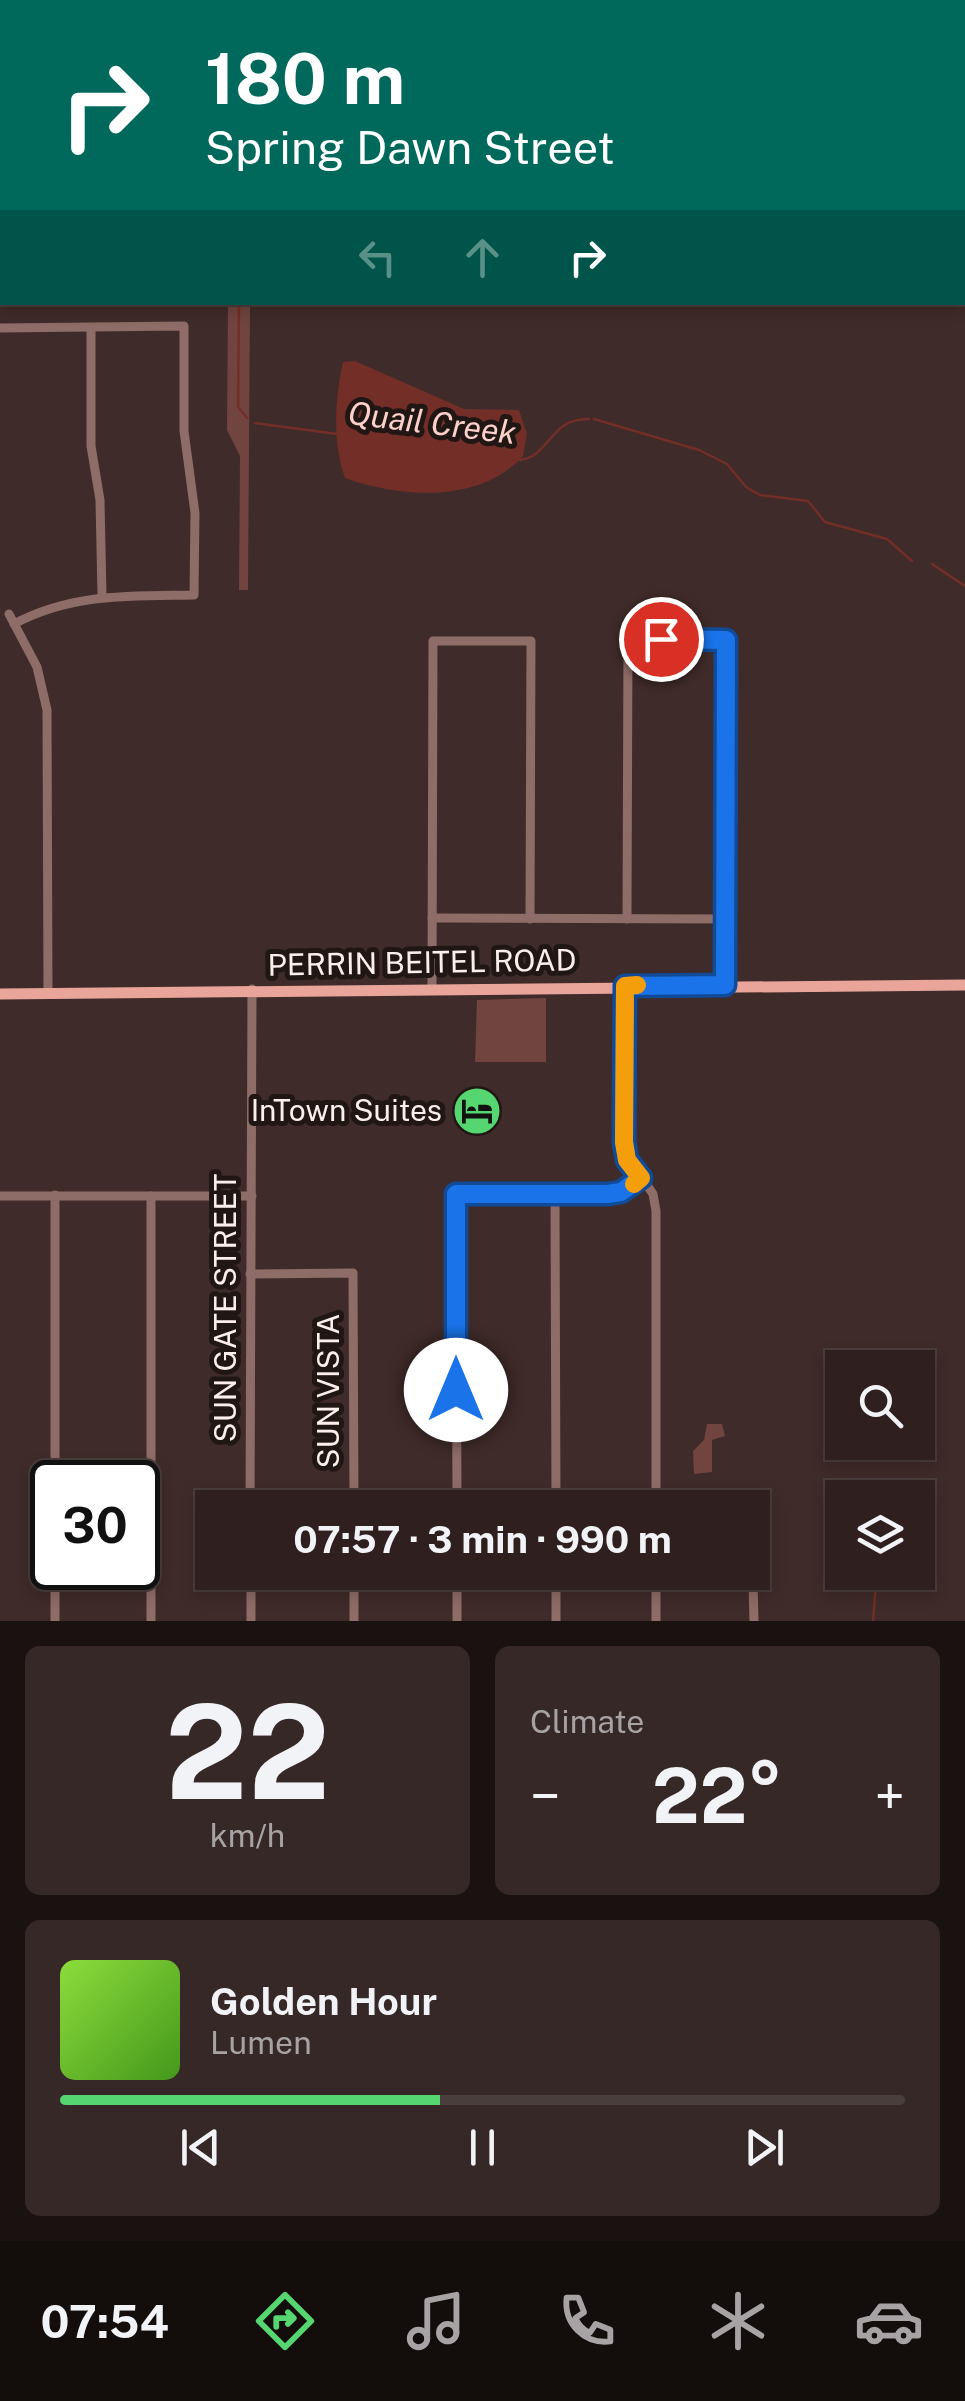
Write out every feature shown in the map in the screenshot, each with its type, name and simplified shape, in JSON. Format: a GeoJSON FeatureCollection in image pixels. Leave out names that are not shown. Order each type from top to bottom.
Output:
{"type":"FeatureCollection","features":[{"type":"Feature","properties":{"kind":"main road","name":"PERRIN BEITEL ROAD"},"geometry":{"type":"LineString","coordinates":[[0,994],[965,985]]}},
{"type":"Feature","properties":{"kind":"street"},"geometry":{"type":"LineString","coordinates":[[0,328],[184,326],[184,431],[196,513],[194,596],[102,596],[65,601],[12,619],[37,667],[48,710],[48,994]]}},
{"type":"Feature","properties":{"kind":"street"},"geometry":{"type":"LineString","coordinates":[[91,328],[91,446],[100,500],[102,596]]}},
{"type":"Feature","properties":{"kind":"street"},"geometry":{"type":"LineString","coordinates":[[627,919],[628,639],[726,640],[725,985]]}},
{"type":"Feature","properties":{"kind":"street"},"geometry":{"type":"LineString","coordinates":[[432,988],[433,641],[531,641],[530,919]]}},
{"type":"Feature","properties":{"kind":"street"},"geometry":{"type":"LineString","coordinates":[[432,918],[725,919]]}},
{"type":"Feature","properties":{"kind":"street"},"geometry":{"type":"LineString","coordinates":[[625,986],[624,1142],[627,1160],[653,1194],[656,1211],[656,1490]]}},
{"type":"Feature","properties":{"kind":"street","name":"SUN GATE STREET"},"geometry":{"type":"LineString","coordinates":[[250,1490],[252,990]]}},
{"type":"Feature","properties":{"kind":"street"},"geometry":{"type":"LineString","coordinates":[[456,1490],[456,1194],[621,1192],[641,1178]]}},
{"type":"Feature","properties":{"kind":"street"},"geometry":{"type":"LineString","coordinates":[[555,1194],[556,1490]]}},
{"type":"Feature","properties":{"kind":"street"},"geometry":{"type":"LineString","coordinates":[[55,1195],[55,1460]]}},
{"type":"Feature","properties":{"kind":"street"},"geometry":{"type":"LineString","coordinates":[[0,1196],[252,1196]]}},
{"type":"Feature","properties":{"kind":"street"},"geometry":{"type":"LineString","coordinates":[[151,1196],[151,1621]]}},
{"type":"Feature","properties":{"kind":"street","name":"SUN VISTA"},"geometry":{"type":"LineString","coordinates":[[250,1274],[354,1274],[354,1490]]}},
{"type":"Feature","properties":{"kind":"street"},"geometry":{"type":"LineString","coordinates":[[56,1590],[56,1621]]}},
{"type":"Feature","properties":{"kind":"street"},"geometry":{"type":"LineString","coordinates":[[250,1590],[251,1621]]}},
{"type":"Feature","properties":{"kind":"street"},"geometry":{"type":"LineString","coordinates":[[354,1590],[354,1621]]}},
{"type":"Feature","properties":{"kind":"street"},"geometry":{"type":"LineString","coordinates":[[457,1590],[457,1621]]}},
{"type":"Feature","properties":{"kind":"street"},"geometry":{"type":"LineString","coordinates":[[556,1590],[556,1621]]}},
{"type":"Feature","properties":{"kind":"street"},"geometry":{"type":"LineString","coordinates":[[656,1590],[656,1621]]}},
{"type":"Feature","properties":{"kind":"street"},"geometry":{"type":"LineString","coordinates":[[754,1590],[754,1621]]}},
{"type":"Feature","properties":{"kind":"shaded area"},"geometry":{"type":"Polygon","coordinates":[[[228,305],[250,305],[248,590],[239,590],[240,456],[227,430],[228,305]]]}},
{"type":"Feature","properties":{"kind":"shaded area"},"geometry":{"type":"Polygon","coordinates":[[[546,998],[546,1062],[475,1062],[477,1000],[546,998]]]}},
{"type":"Feature","properties":{"kind":"shaded area"},"geometry":{"type":"Polygon","coordinates":[[[707,1424],[722,1424],[725,1436],[712,1440],[712,1472],[694,1474],[693,1451],[704,1440],[707,1424]]]}},
{"type":"Feature","properties":{"kind":"water"},"geometry":{"type":"Polygon","coordinates":[[[355,361],[464,409],[519,410],[527,434],[523,456],[505,472],[485,482],[439,492],[390,490],[345,478],[338,450],[337,405],[343,362],[355,361]]]}},
{"type":"Feature","properties":{"kind":"waterway","name":"Quail Creek"},"geometry":{"type":"LineString","coordinates":[[239,305],[238,407],[247,418]]}},
{"type":"Feature","properties":{"kind":"waterway","name":"Quail Creek"},"geometry":{"type":"LineString","coordinates":[[518,460],[537,453],[565,425],[589,419]]}},
{"type":"Feature","properties":{"kind":"waterway","name":"Quail Creek"},"geometry":{"type":"LineString","coordinates":[[594,419],[699,450],[727,464],[746,487],[760,495],[808,501],[825,522],[887,539],[912,561]]}},
{"type":"Feature","properties":{"kind":"waterway","name":"Quail Creek"},"geometry":{"type":"LineString","coordinates":[[255,423],[337,434]]}},
{"type":"Feature","properties":{"kind":"waterway","name":"Quail Creek"},"geometry":{"type":"LineString","coordinates":[[932,564],[965,586]]}},
{"type":"Feature","properties":{"kind":"waterway"},"geometry":{"type":"LineString","coordinates":[[873,1621],[875,1590]]}},
{"type":"Feature","properties":{"kind":"slow traffic"},"geometry":{"type":"LineString","coordinates":[[634,1184],[641,1178],[624,1151],[625,986],[637,985]]}},
{"type":"Feature","properties":{"kind":"place","name":"InTown Suites"},"geometry":{"type":"Point","coordinates":[477,1111]}},
{"type":"Feature","properties":{"kind":"route"},"geometry":{"type":"LineString","coordinates":[[456,1390],[456,1194],[608,1194],[621,1192],[641,1178],[624,1151],[625,986],[725,985],[726,640],[661,639]]}}]}
